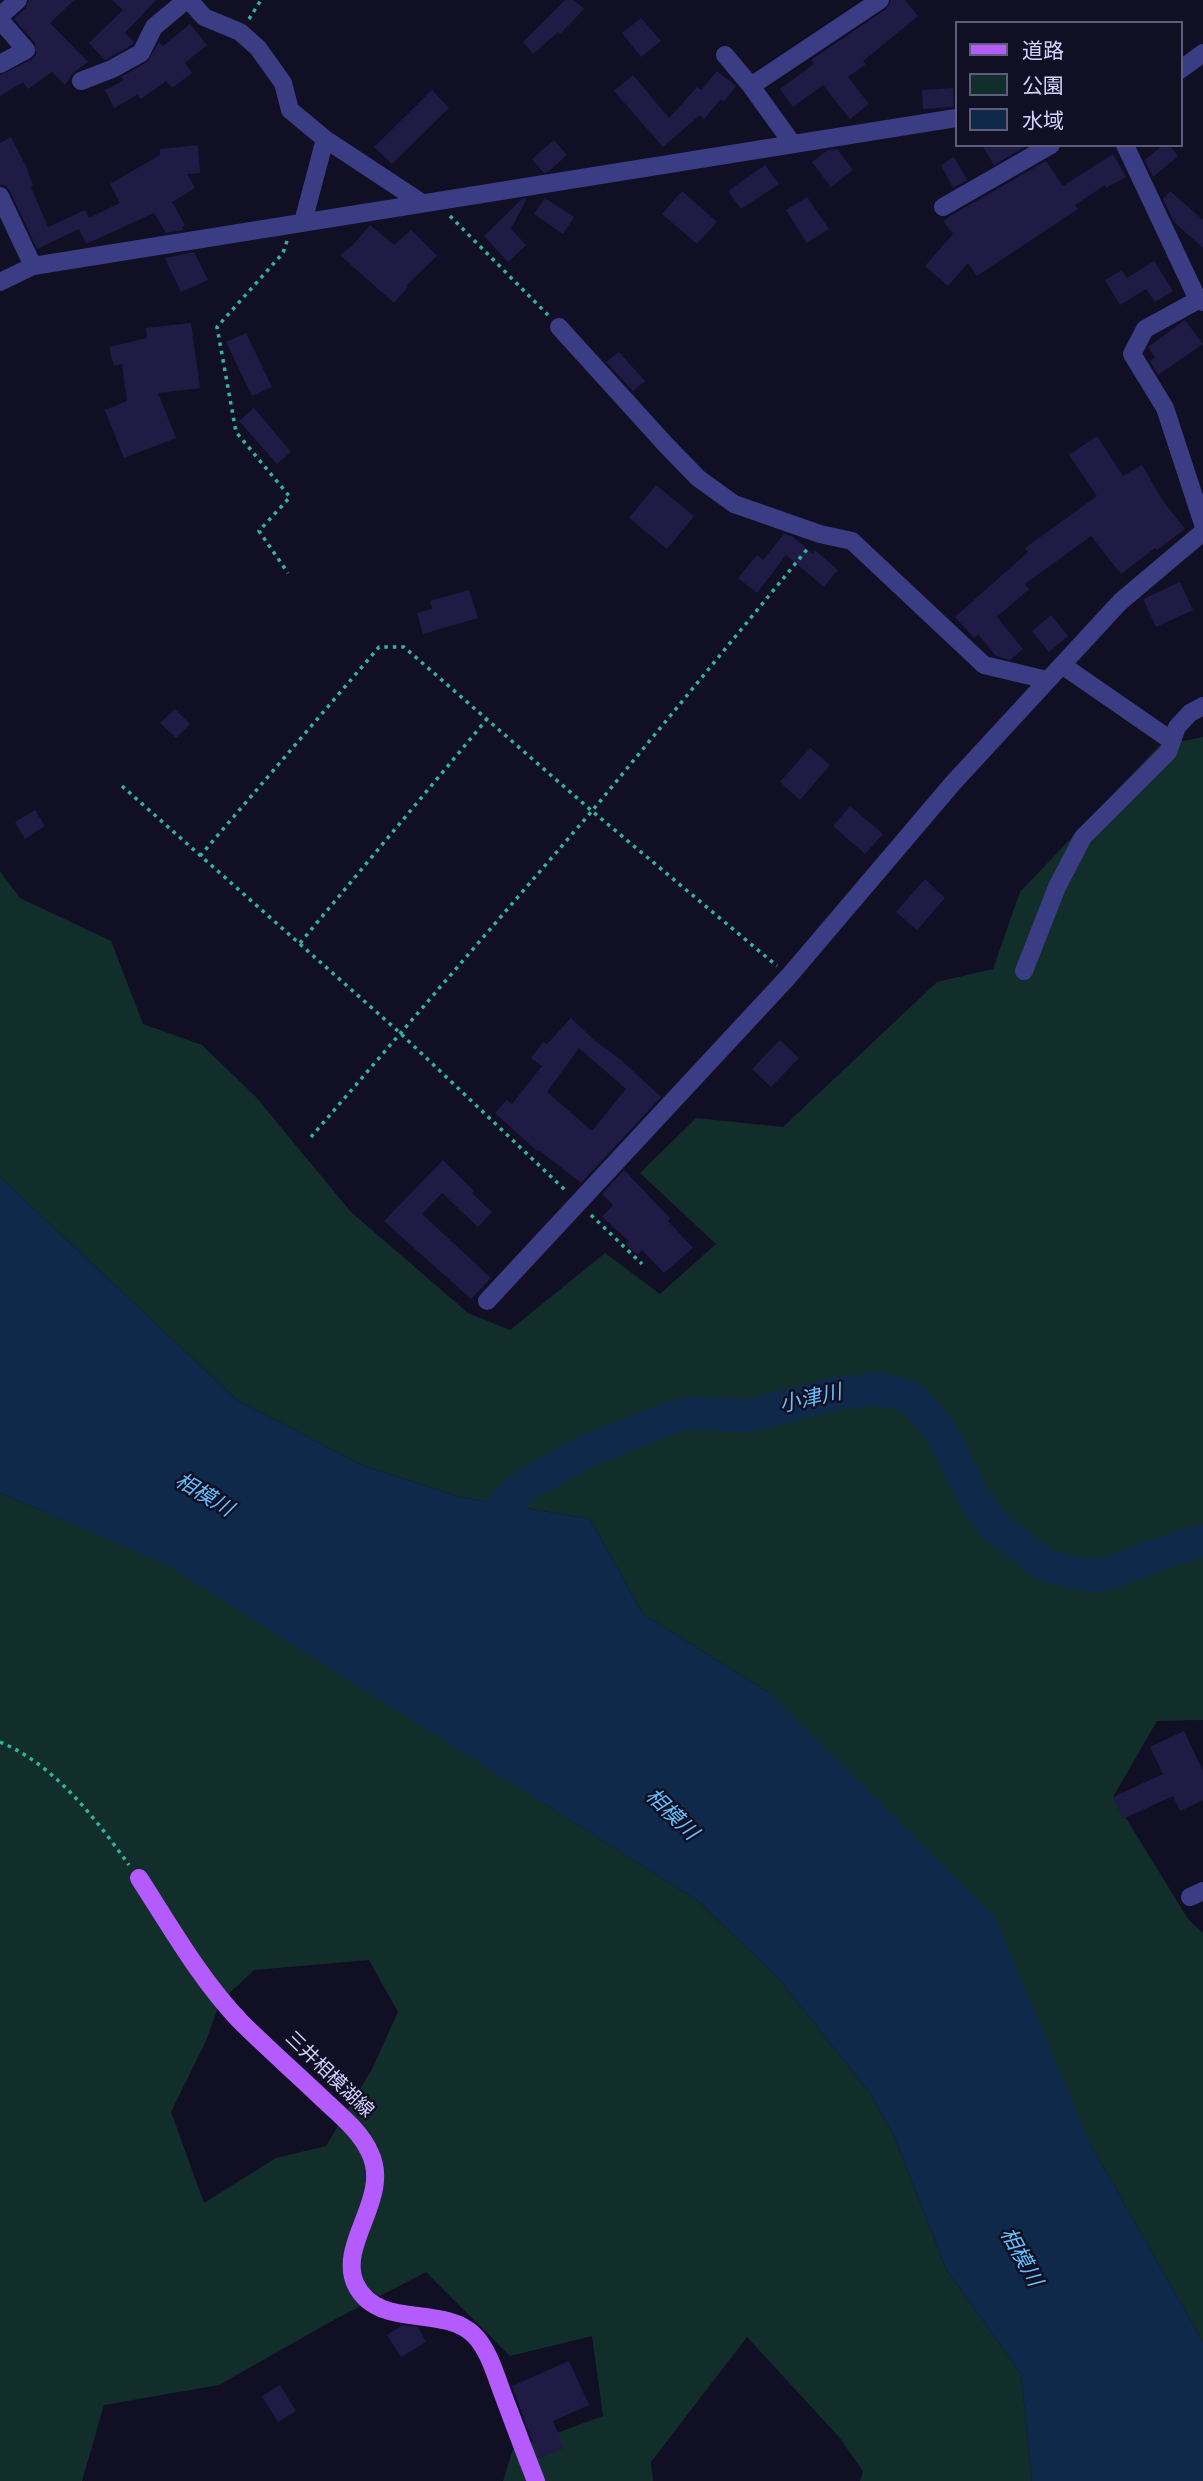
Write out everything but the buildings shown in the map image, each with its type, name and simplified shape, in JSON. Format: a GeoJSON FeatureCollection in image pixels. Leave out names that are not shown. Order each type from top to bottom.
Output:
{"type":"FeatureCollection","features":[{"type":"Feature","properties":{"kind":"main road","name":"三井相模湖線"},"geometry":{"type":"LineString","coordinates":[[139,1878],[186,1951],[239,2019],[347,2121],[371,2154],[375,2169],[375,2188],[351,2268],[356,2286],[368,2299],[385,2310],[459,2325],[474,2335],[491,2365],[536,2481]]}},
{"type":"Feature","properties":{"kind":"street"},"geometry":{"type":"LineString","coordinates":[[0,64],[26,50],[0,18],[18,0]]}},
{"type":"Feature","properties":{"kind":"street"},"geometry":{"type":"LineString","coordinates":[[81,81],[112,69],[141,53],[154,27],[188,0],[205,17],[240,32],[258,48],[283,83],[290,110],[325,139],[429,202]]}},
{"type":"Feature","properties":{"kind":"street"},"geometry":{"type":"LineString","coordinates":[[751,86],[880,0]]}},
{"type":"Feature","properties":{"kind":"street"},"geometry":{"type":"LineString","coordinates":[[1182,69],[1203,53]]}},
{"type":"Feature","properties":{"kind":"street"},"geometry":{"type":"LineString","coordinates":[[725,55],[792,142]]}},
{"type":"Feature","properties":{"kind":"street"},"geometry":{"type":"LineString","coordinates":[[0,282],[33,266],[792,142],[954,118]]}},
{"type":"Feature","properties":{"kind":"street"},"geometry":{"type":"LineString","coordinates":[[298,223],[325,139]]}},
{"type":"Feature","properties":{"kind":"street"},"geometry":{"type":"LineString","coordinates":[[943,207],[1048,147]]}},
{"type":"Feature","properties":{"kind":"street"},"geometry":{"type":"LineString","coordinates":[[1126,147],[1200,301],[1145,329],[1132,354],[1165,408],[1203,524]]}},
{"type":"Feature","properties":{"kind":"street"},"geometry":{"type":"LineString","coordinates":[[0,196],[33,266]]}},
{"type":"Feature","properties":{"kind":"street"},"geometry":{"type":"LineString","coordinates":[[559,327],[698,478],[734,504],[820,534],[852,541],[984,665],[1047,680]]}},
{"type":"Feature","properties":{"kind":"street"},"geometry":{"type":"LineString","coordinates":[[487,1301],[789,976],[953,783],[1047,680],[1120,602],[1203,532]]}},
{"type":"Feature","properties":{"kind":"street"},"geometry":{"type":"LineString","coordinates":[[1062,665],[1172,741]]}},
{"type":"Feature","properties":{"kind":"street"},"geometry":{"type":"LineString","coordinates":[[1024,971],[1057,887],[1083,837],[1168,752],[1177,727],[1190,713],[1203,706]]}},
{"type":"Feature","properties":{"kind":"path"},"geometry":{"type":"LineString","coordinates":[[429,202],[559,327]]}},
{"type":"Feature","properties":{"kind":"path"},"geometry":{"type":"LineString","coordinates":[[288,573],[258,531],[290,497],[236,432],[217,327],[283,253],[298,223]]}},
{"type":"Feature","properties":{"kind":"path"},"geometry":{"type":"LineString","coordinates":[[311,1137],[592,811],[820,534]]}},
{"type":"Feature","properties":{"kind":"path"},"geometry":{"type":"LineString","coordinates":[[200,856],[379,647],[404,647],[592,811],[789,976]]}},
{"type":"Feature","properties":{"kind":"path"},"geometry":{"type":"LineString","coordinates":[[300,943],[487,719]]}},
{"type":"Feature","properties":{"kind":"path"},"geometry":{"type":"LineString","coordinates":[[122,786],[399,1032],[642,1265]]}},
{"type":"Feature","properties":{"kind":"path"},"geometry":{"type":"LineString","coordinates":[[0,1742],[40,1766],[70,1793],[99,1822],[139,1878]]}},
{"type":"Feature","properties":{"kind":"green space"},"geometry":{"type":"Polygon","coordinates":[[[1203,737],[1203,1720],[1157,1721],[1113,1797],[1188,1919],[1203,1933],[1203,2342],[1091,2145],[768,1692],[643,1614],[590,1519],[461,1497],[364,1466],[237,1400],[0,1177],[0,871],[20,898],[111,941],[143,1024],[202,1045],[255,1096],[351,1212],[468,1313],[510,1330],[605,1253],[660,1294],[716,1244],[640,1173],[696,1118],[783,1127],[937,982],[993,969],[1020,892],[1159,746],[1203,737]]]}},
{"type":"Feature","properties":{"kind":"green space"},"geometry":{"type":"Polygon","coordinates":[[[0,1493],[165,1563],[698,1901],[778,1978],[869,2092],[894,2136],[946,2269],[1021,2374],[1032,2481],[860,2481],[863,2471],[839,2437],[747,2337],[651,2462],[653,2481],[503,2481],[513,2449],[603,2416],[592,2336],[510,2356],[426,2272],[219,2385],[104,2405],[82,2481],[0,2481],[0,1493]],[[369,1960],[254,1970],[220,2002],[206,2041],[171,2112],[204,2203],[276,2158],[326,2146],[372,2069],[398,2012],[369,1960]]]}},
{"type":"Feature","properties":{"kind":"water","name":"相模川"},"geometry":{"type":"Polygon","coordinates":[[[0,1177],[237,1400],[364,1466],[461,1497],[590,1519],[643,1614],[768,1692],[994,1915],[1091,2145],[1203,2342],[1203,2481],[1032,2481],[1021,2374],[946,2269],[894,2136],[869,2092],[778,1978],[698,1901],[165,1564],[0,1493],[0,1177]]]}},
{"type":"Feature","properties":{"kind":"waterway","name":"小津川"},"geometry":{"type":"LineString","coordinates":[[476,1541],[506,1502],[529,1483],[587,1451],[673,1417],[693,1413],[748,1416],[837,1393],[875,1388],[914,1400],[941,1431],[972,1494],[992,1524],[1046,1566],[1091,1576],[1109,1573],[1203,1541]]}}]}
